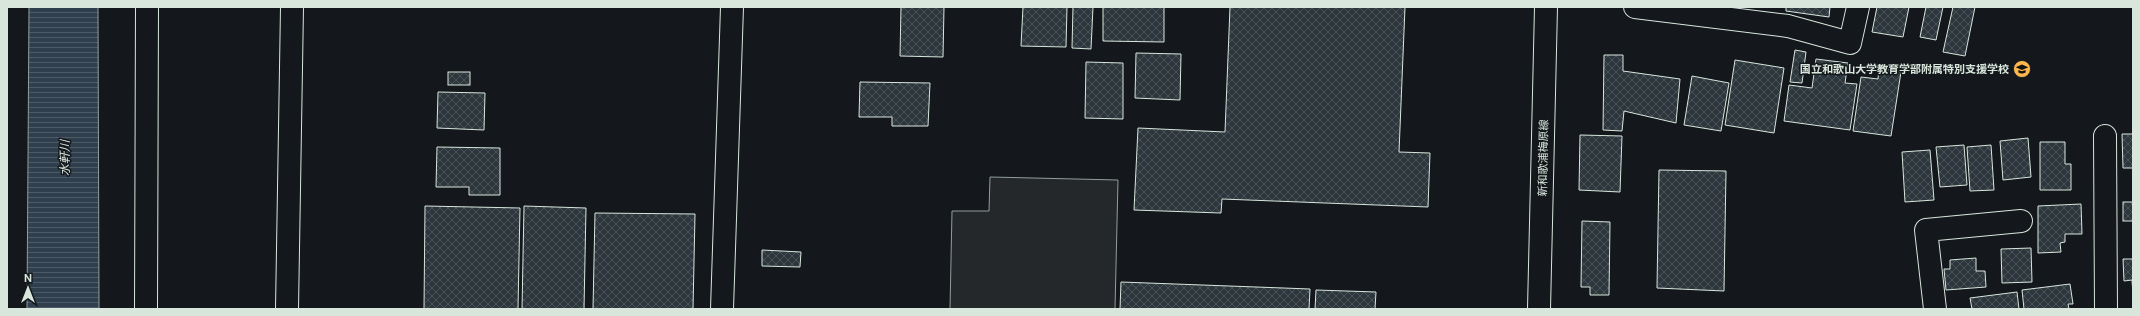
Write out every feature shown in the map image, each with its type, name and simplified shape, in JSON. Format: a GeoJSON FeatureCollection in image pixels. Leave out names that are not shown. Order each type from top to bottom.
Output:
{"type":"FeatureCollection","features":[{"type":"Feature","properties":{"kind":"street"},"geometry":{"type":"LineString","coordinates":[[146,309],[147,7]]}},
{"type":"Feature","properties":{"kind":"street"},"geometry":{"type":"LineString","coordinates":[[287,309],[292,7]]}},
{"type":"Feature","properties":{"kind":"street"},"geometry":{"type":"LineString","coordinates":[[722,309],[732,7]]}},
{"type":"Feature","properties":{"kind":"street","name":"新和歌浦梅原線"},"geometry":{"type":"LineString","coordinates":[[1539,309],[1546,7]]}},
{"type":"Feature","properties":{"kind":"street"},"geometry":{"type":"LineString","coordinates":[[1634,7],[1788,26],[1850,43],[1858,7]]}},
{"type":"Feature","properties":{"kind":"street"},"geometry":{"type":"LineString","coordinates":[[2105,136],[2106,309]]}},
{"type":"Feature","properties":{"kind":"street"},"geometry":{"type":"LineString","coordinates":[[1935,309],[1926,230],[2021,221]]}},
{"type":"Feature","properties":{"kind":"shaded area"},"geometry":{"type":"Polygon","coordinates":[[[990,177],[1118,180],[1115,309],[950,309],[952,211],[989,211],[990,177]]]}},
{"type":"Feature","properties":{"kind":"water","name":"水軒川"},"geometry":{"type":"Polygon","coordinates":[[[29,7],[98,7],[99,309],[27,309],[29,7]]]}},
{"type":"Feature","properties":{"kind":"building"},"geometry":{"type":"Polygon","coordinates":[[[901,7],[944,7],[943,57],[900,56],[901,7]]]}},
{"type":"Feature","properties":{"kind":"building"},"geometry":{"type":"Polygon","coordinates":[[[1023,7],[1067,7],[1066,47],[1021,46],[1023,7]]]}},
{"type":"Feature","properties":{"kind":"building"},"geometry":{"type":"Polygon","coordinates":[[[1073,7],[1093,7],[1091,49],[1072,48],[1073,7]]]}},
{"type":"Feature","properties":{"kind":"building"},"geometry":{"type":"Polygon","coordinates":[[[1103,7],[1164,7],[1164,42],[1103,41],[1103,7]]]}},
{"type":"Feature","properties":{"kind":"building"},"geometry":{"type":"Polygon","coordinates":[[[1230,7],[1405,7],[1399,152],[1430,153],[1428,207],[1222,199],[1221,213],[1134,210],[1138,128],[1225,132],[1230,7]]]}},
{"type":"Feature","properties":{"kind":"building"},"geometry":{"type":"Polygon","coordinates":[[[1786,7],[1830,7],[1829,17],[1786,11],[1786,7]]]}},
{"type":"Feature","properties":{"kind":"building"},"geometry":{"type":"Polygon","coordinates":[[[1877,7],[1909,7],[1903,37],[1872,32],[1877,7]]]}},
{"type":"Feature","properties":{"kind":"building"},"geometry":{"type":"Polygon","coordinates":[[[1926,7],[1943,7],[1936,40],[1920,37],[1926,7]]]}},
{"type":"Feature","properties":{"kind":"building"},"geometry":{"type":"Polygon","coordinates":[[[1953,7],[1975,7],[1965,56],[1943,52],[1953,7]]]}},
{"type":"Feature","properties":{"kind":"building"},"geometry":{"type":"Polygon","coordinates":[[[1795,50],[1806,52],[1802,83],[1790,82],[1795,50]]]}},
{"type":"Feature","properties":{"kind":"building"},"geometry":{"type":"Polygon","coordinates":[[[1136,53],[1181,54],[1180,100],[1135,98],[1136,53]]]}},
{"type":"Feature","properties":{"kind":"building"},"geometry":{"type":"Polygon","coordinates":[[[1604,55],[1623,55],[1623,71],[1680,79],[1676,123],[1624,111],[1622,131],[1603,130],[1604,55]]]}},
{"type":"Feature","properties":{"kind":"building"},"geometry":{"type":"Polygon","coordinates":[[[1816,59],[1848,63],[1845,83],[1857,84],[1850,130],[1784,121],[1789,85],[1812,88],[1816,59]]]}},
{"type":"Feature","properties":{"kind":"building"},"geometry":{"type":"Polygon","coordinates":[[[1735,60],[1784,68],[1774,133],[1725,125],[1735,60]]]}},
{"type":"Feature","properties":{"kind":"building"},"geometry":{"type":"Polygon","coordinates":[[[1086,62],[1123,63],[1123,119],[1085,118],[1086,62]]]}},
{"type":"Feature","properties":{"kind":"building"},"geometry":{"type":"Polygon","coordinates":[[[1879,68],[1901,72],[1891,136],[1853,131],[1861,77],[1878,79],[1879,68]]]}},
{"type":"Feature","properties":{"kind":"building"},"geometry":{"type":"Polygon","coordinates":[[[448,72],[470,72],[470,85],[448,85],[448,72]]]}},
{"type":"Feature","properties":{"kind":"building"},"geometry":{"type":"Polygon","coordinates":[[[1692,76],[1729,83],[1721,131],[1684,125],[1692,76]]]}},
{"type":"Feature","properties":{"kind":"building"},"geometry":{"type":"Polygon","coordinates":[[[860,82],[930,83],[928,126],[892,126],[892,117],[859,117],[860,82]]]}},
{"type":"Feature","properties":{"kind":"building"},"geometry":{"type":"Polygon","coordinates":[[[438,92],[485,93],[484,130],[437,128],[438,92]]]}},
{"type":"Feature","properties":{"kind":"building"},"geometry":{"type":"Polygon","coordinates":[[[2122,134],[2133,134],[2133,168],[2123,168],[2122,134]]]}},
{"type":"Feature","properties":{"kind":"building"},"geometry":{"type":"Polygon","coordinates":[[[1580,135],[1622,136],[1620,192],[1579,190],[1580,135]]]}},
{"type":"Feature","properties":{"kind":"building"},"geometry":{"type":"Polygon","coordinates":[[[2028,138],[2031,177],[2003,180],[2000,141],[2028,138]]]}},
{"type":"Feature","properties":{"kind":"building"},"geometry":{"type":"Polygon","coordinates":[[[2040,142],[2065,142],[2065,164],[2071,164],[2071,190],[2040,190],[2040,142]]]}},
{"type":"Feature","properties":{"kind":"building"},"geometry":{"type":"Polygon","coordinates":[[[1964,145],[1967,185],[1940,187],[1936,147],[1964,145]]]}},
{"type":"Feature","properties":{"kind":"building"},"geometry":{"type":"Polygon","coordinates":[[[1991,145],[1994,190],[1970,191],[1967,147],[1991,145]]]}},
{"type":"Feature","properties":{"kind":"building"},"geometry":{"type":"Polygon","coordinates":[[[437,147],[500,148],[500,195],[469,195],[469,187],[436,187],[437,147]]]}},
{"type":"Feature","properties":{"kind":"building"},"geometry":{"type":"Polygon","coordinates":[[[1930,150],[1934,200],[1905,202],[1902,152],[1930,150]]]}},
{"type":"Feature","properties":{"kind":"building"},"geometry":{"type":"Polygon","coordinates":[[[1659,170],[1726,171],[1724,291],[1657,288],[1659,170]]]}},
{"type":"Feature","properties":{"kind":"building"},"geometry":{"type":"Polygon","coordinates":[[[2123,202],[2133,202],[2133,221],[2123,221],[2123,202]]]}},
{"type":"Feature","properties":{"kind":"building"},"geometry":{"type":"Polygon","coordinates":[[[2081,204],[2082,234],[2065,234],[2065,242],[2060,243],[2061,252],[2038,253],[2038,206],[2081,204]]]}},
{"type":"Feature","properties":{"kind":"building"},"geometry":{"type":"Polygon","coordinates":[[[425,206],[520,208],[518,309],[424,309],[425,206]]]}},
{"type":"Feature","properties":{"kind":"building"},"geometry":{"type":"Polygon","coordinates":[[[524,206],[586,208],[584,309],[522,309],[524,206]]]}},
{"type":"Feature","properties":{"kind":"building"},"geometry":{"type":"Polygon","coordinates":[[[595,213],[695,214],[693,309],[593,309],[595,213]]]}},
{"type":"Feature","properties":{"kind":"building"},"geometry":{"type":"Polygon","coordinates":[[[1582,221],[1610,222],[1609,295],[1590,295],[1590,287],[1581,287],[1582,221]]]}},
{"type":"Feature","properties":{"kind":"building"},"geometry":{"type":"Polygon","coordinates":[[[2031,248],[2032,282],[2002,283],[2001,249],[2031,248]]]}},
{"type":"Feature","properties":{"kind":"building"},"geometry":{"type":"Polygon","coordinates":[[[762,250],[801,252],[800,267],[762,266],[762,250]]]}},
{"type":"Feature","properties":{"kind":"building"},"geometry":{"type":"Polygon","coordinates":[[[1976,258],[1976,271],[1985,271],[1986,287],[1946,290],[1944,269],[1950,269],[1950,260],[1976,258]]]}},
{"type":"Feature","properties":{"kind":"building"},"geometry":{"type":"Polygon","coordinates":[[[2123,259],[2133,259],[2133,295],[2132,280],[2124,281],[2123,259]]]}},
{"type":"Feature","properties":{"kind":"building"},"geometry":{"type":"Polygon","coordinates":[[[1121,282],[1310,289],[1309,309],[1120,309],[1121,282]]]}},
{"type":"Feature","properties":{"kind":"building"},"geometry":{"type":"Polygon","coordinates":[[[2070,284],[2073,304],[2068,304],[2069,309],[2024,309],[2022,290],[2070,284]]]}},
{"type":"Feature","properties":{"kind":"building"},"geometry":{"type":"Polygon","coordinates":[[[1316,290],[1376,292],[1375,309],[1315,309],[1316,290]]]}},
{"type":"Feature","properties":{"kind":"building"},"geometry":{"type":"Polygon","coordinates":[[[2017,292],[2019,309],[1972,309],[1970,298],[2017,292]]]}},
{"type":"Feature","properties":{"kind":"place","name":"国立和歌山大学教育学部附属特別支援学校"},"geometry":{"type":"Point","coordinates":[2022,69]}}]}
